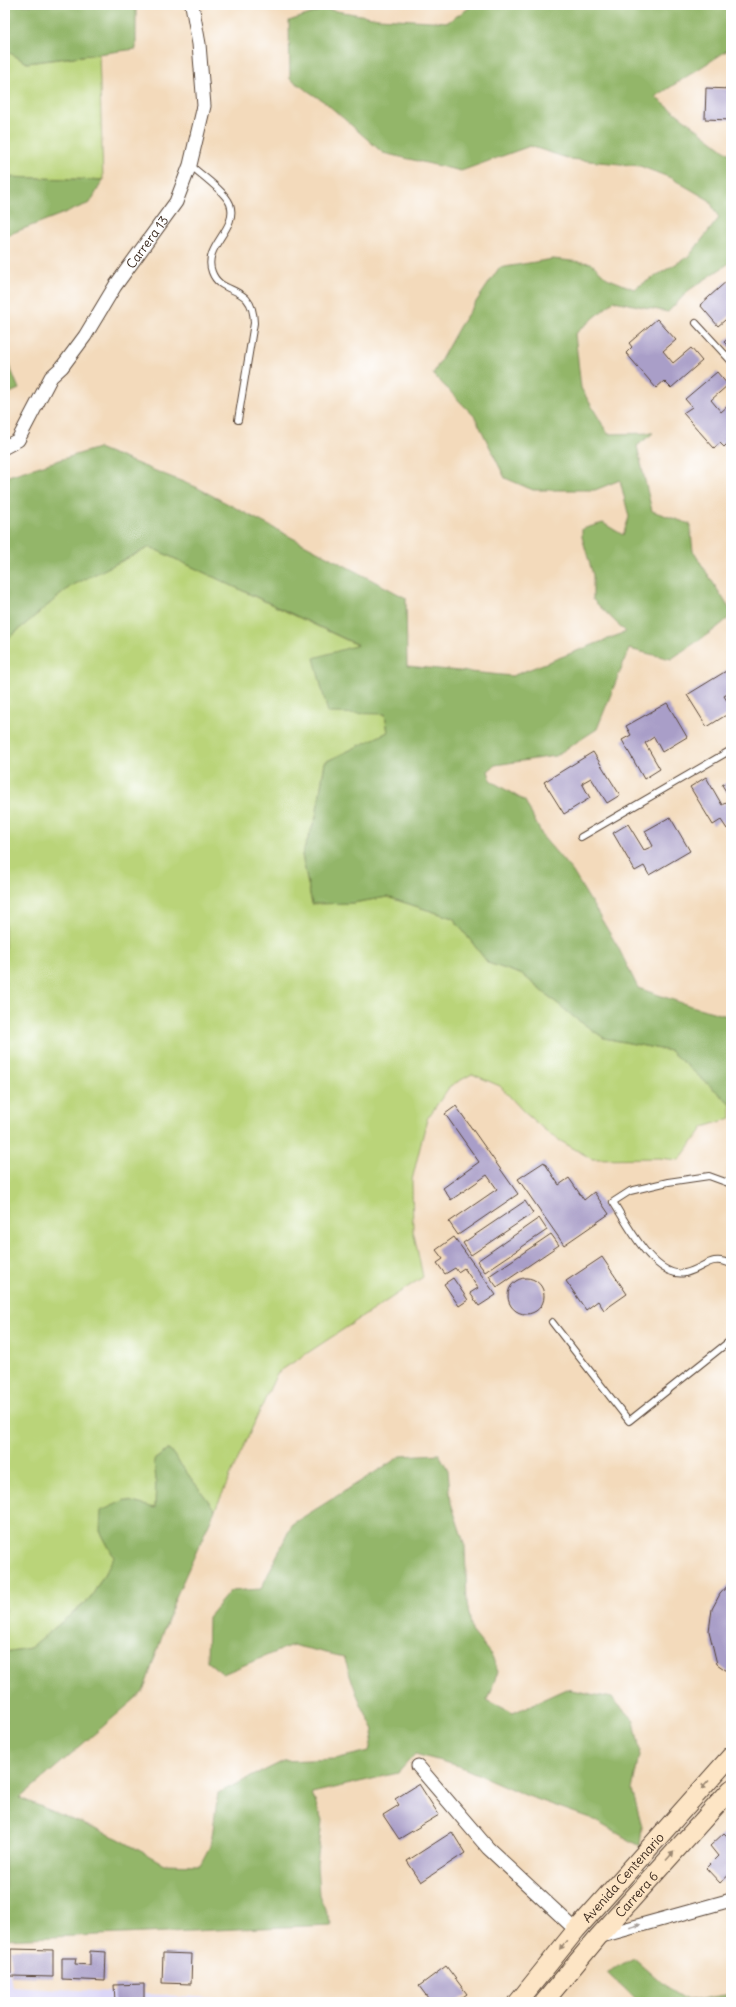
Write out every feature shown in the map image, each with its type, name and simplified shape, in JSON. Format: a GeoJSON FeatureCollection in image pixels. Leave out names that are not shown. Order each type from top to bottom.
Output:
{"type":"FeatureCollection","features":[{"type":"Feature","properties":{"kind":"main road","name":"Avenida Centenario"},"geometry":{"type":"LineString","coordinates":[[518,2002],[576,1930],[731,1756]]}},
{"type":"Feature","properties":{"kind":"main road","name":"Carrera 6"},"geometry":{"type":"LineString","coordinates":[[544,2002],[598,1937],[731,1788]]}},
{"type":"Feature","properties":{"kind":"street","name":"Carrera 13"},"geometry":{"type":"LineString","coordinates":[[5,447],[18,440],[51,377],[62,367],[85,336],[115,286],[176,202],[190,165],[204,106],[199,44],[192,5]]}},
{"type":"Feature","properties":{"kind":"street"},"geometry":{"type":"LineString","coordinates":[[418,1766],[488,1848],[576,1930]]}},
{"type":"Feature","properties":{"kind":"street"},"geometry":{"type":"LineString","coordinates":[[598,1937],[731,1900]]}},
{"type":"Feature","properties":{"kind":"lane"},"geometry":{"type":"LineString","coordinates":[[190,165],[223,194],[230,203],[230,220],[214,249],[210,260],[213,275],[224,285],[239,292],[250,303],[254,311],[254,323],[238,420]]}},
{"type":"Feature","properties":{"kind":"lane"},"geometry":{"type":"LineString","coordinates":[[696,323],[731,361]]}},
{"type":"Feature","properties":{"kind":"lane"},"geometry":{"type":"LineString","coordinates":[[581,837],[731,750]]}},
{"type":"Feature","properties":{"kind":"lane"},"geometry":{"type":"LineString","coordinates":[[731,1184],[709,1176],[682,1180],[630,1191],[613,1202],[646,1253],[659,1264],[672,1272],[684,1273],[709,1261],[722,1260],[731,1264]]}},
{"type":"Feature","properties":{"kind":"lane"},"geometry":{"type":"LineString","coordinates":[[552,1322],[629,1421],[731,1340]]}},
{"type":"Feature","properties":{"kind":"shaded area"},"geometry":{"type":"Polygon","coordinates":[[[5,1955],[7,1955],[12,1986],[285,2002],[5,2002],[5,1955]]]}},
{"type":"Feature","properties":{"kind":"green space"},"geometry":{"type":"Polygon","coordinates":[[[5,5],[136,5],[136,49],[27,63],[5,50],[5,5]]]}},
{"type":"Feature","properties":{"kind":"green space"},"geometry":{"type":"Polygon","coordinates":[[[471,5],[731,5],[731,48],[655,97],[731,155],[731,262],[689,290],[668,312],[614,301],[575,334],[581,388],[608,434],[653,433],[637,446],[652,511],[690,524],[693,551],[731,611],[731,616],[714,630],[671,659],[629,649],[597,729],[555,756],[495,765],[488,771],[491,781],[525,801],[543,837],[573,872],[618,947],[638,988],[691,1006],[731,1017],[731,1104],[670,1051],[604,1038],[575,1018],[523,975],[488,963],[453,918],[387,897],[353,903],[312,904],[302,855],[316,817],[325,762],[388,732],[385,714],[328,713],[314,658],[358,645],[150,547],[71,586],[5,641],[5,477],[98,448],[196,487],[406,598],[407,666],[512,676],[626,632],[593,600],[593,575],[582,537],[582,529],[603,523],[623,535],[629,517],[620,480],[595,490],[533,490],[505,478],[475,417],[433,374],[459,327],[499,268],[553,259],[591,263],[607,278],[634,289],[689,256],[719,218],[709,200],[671,178],[640,166],[570,159],[530,146],[461,171],[383,153],[326,103],[290,79],[289,21],[325,9],[378,18],[448,22],[469,8],[471,5]]]}},
{"type":"Feature","properties":{"kind":"green space"},"geometry":{"type":"Polygon","coordinates":[[[5,50],[27,63],[99,54],[103,180],[5,177],[5,50]]]}},
{"type":"Feature","properties":{"kind":"green space"},"geometry":{"type":"Polygon","coordinates":[[[5,177],[103,180],[90,203],[5,236],[5,177]]]}},
{"type":"Feature","properties":{"kind":"green space"},"geometry":{"type":"Polygon","coordinates":[[[5,355],[19,389],[5,395],[5,355]]]}},
{"type":"Feature","properties":{"kind":"green space"},"geometry":{"type":"Polygon","coordinates":[[[150,547],[359,646],[385,714],[388,732],[325,762],[316,817],[302,855],[312,904],[353,903],[387,897],[453,918],[488,963],[523,975],[575,1018],[604,1038],[670,1051],[731,1104],[731,1118],[704,1127],[679,1160],[659,1158],[592,1159],[552,1136],[524,1112],[500,1086],[472,1074],[450,1086],[427,1119],[412,1180],[413,1230],[423,1277],[277,1373],[215,1510],[169,1449],[154,1460],[156,1480],[155,1509],[125,1500],[100,1531],[114,1557],[90,1599],[30,1648],[5,1652],[5,641],[71,586],[150,547]]]}},
{"type":"Feature","properties":{"kind":"green space"},"geometry":{"type":"Polygon","coordinates":[[[169,1449],[215,1510],[175,1599],[143,1692],[20,1798],[117,1838],[164,1864],[200,1865],[211,1844],[218,1793],[284,1761],[335,1759],[369,1751],[374,1730],[358,1698],[344,1657],[292,1645],[223,1674],[207,1661],[208,1617],[230,1591],[261,1589],[292,1524],[401,1456],[439,1454],[448,1470],[451,1503],[465,1546],[467,1603],[472,1631],[492,1656],[498,1672],[487,1700],[513,1713],[566,1689],[612,1698],[634,1721],[640,1750],[632,1790],[642,1827],[640,1846],[590,1818],[525,1795],[459,1766],[415,1754],[398,1773],[312,1793],[322,1821],[317,1864],[319,1895],[332,1925],[5,1939],[5,1652],[30,1648],[90,1599],[114,1557],[100,1531],[101,1511],[125,1500],[155,1508],[156,1480],[154,1460],[169,1449]]]}},
{"type":"Feature","properties":{"kind":"green space"},"geometry":{"type":"Polygon","coordinates":[[[634,1958],[669,1989],[689,2001],[731,1994],[731,2002],[639,2002],[607,1972],[634,1958]]]}},
{"type":"Feature","properties":{"kind":"building"},"geometry":{"type":"Polygon","coordinates":[[[706,88],[731,89],[731,120],[705,119],[706,88]]]}},
{"type":"Feature","properties":{"kind":"building"},"geometry":{"type":"Polygon","coordinates":[[[728,280],[731,283],[731,315],[718,326],[700,305],[728,280]]]}},
{"type":"Feature","properties":{"kind":"building"},"geometry":{"type":"Polygon","coordinates":[[[657,319],[676,340],[663,351],[673,363],[691,348],[702,361],[671,388],[664,381],[656,388],[626,353],[632,347],[629,343],[657,319]]]}},
{"type":"Feature","properties":{"kind":"building"},"geometry":{"type":"Polygon","coordinates":[[[731,336],[731,349],[724,342],[731,336]]]}},
{"type":"Feature","properties":{"kind":"building"},"geometry":{"type":"Polygon","coordinates":[[[717,372],[728,385],[711,400],[721,412],[731,403],[731,440],[724,447],[720,443],[714,448],[683,413],[692,407],[685,399],[717,372]]]}},
{"type":"Feature","properties":{"kind":"building"},"geometry":{"type":"Polygon","coordinates":[[[731,668],[731,692],[724,696],[731,707],[731,712],[707,727],[687,695],[731,668]]]}},
{"type":"Feature","properties":{"kind":"building"},"geometry":{"type":"Polygon","coordinates":[[[667,703],[687,737],[662,752],[654,737],[645,743],[660,769],[644,779],[622,740],[631,735],[626,726],[667,703]]]}},
{"type":"Feature","properties":{"kind":"building"},"geometry":{"type":"Polygon","coordinates":[[[593,752],[620,795],[607,803],[591,778],[582,783],[590,798],[564,814],[544,782],[593,752]]]}},
{"type":"Feature","properties":{"kind":"building"},"geometry":{"type":"Polygon","coordinates":[[[706,777],[722,805],[731,799],[731,827],[727,829],[721,820],[713,825],[690,787],[706,777]]]}},
{"type":"Feature","properties":{"kind":"building"},"geometry":{"type":"Polygon","coordinates":[[[731,780],[731,799],[722,785],[731,780]]]}},
{"type":"Feature","properties":{"kind":"building"},"geometry":{"type":"Polygon","coordinates":[[[670,817],[690,851],[649,875],[644,866],[635,871],[613,833],[628,824],[644,850],[653,846],[645,831],[670,817]]]}},
{"type":"Feature","properties":{"kind":"building"},"geometry":{"type":"Polygon","coordinates":[[[456,1106],[518,1194],[458,1235],[449,1222],[497,1189],[487,1175],[451,1200],[443,1188],[479,1162],[445,1114],[456,1106]]]}},
{"type":"Feature","properties":{"kind":"building"},"geometry":{"type":"Polygon","coordinates":[[[544,1162],[559,1185],[569,1178],[584,1200],[594,1192],[609,1214],[564,1245],[518,1179],[544,1162]]]}},
{"type":"Feature","properties":{"kind":"building"},"geometry":{"type":"Polygon","coordinates":[[[525,1201],[533,1213],[471,1255],[463,1243],[525,1201]]]}},
{"type":"Feature","properties":{"kind":"building"},"geometry":{"type":"Polygon","coordinates":[[[539,1218],[547,1230],[485,1272],[477,1261],[539,1218]]]}},
{"type":"Feature","properties":{"kind":"building"},"geometry":{"type":"Polygon","coordinates":[[[551,1234],[559,1245],[497,1287],[489,1276],[551,1234]]]}},
{"type":"Feature","properties":{"kind":"building"},"geometry":{"type":"Polygon","coordinates":[[[454,1237],[496,1295],[479,1306],[470,1293],[478,1288],[464,1268],[458,1272],[455,1268],[445,1274],[437,1263],[443,1259],[436,1250],[454,1237]]]}},
{"type":"Feature","properties":{"kind":"building"},"geometry":{"type":"Polygon","coordinates":[[[602,1257],[627,1294],[604,1310],[598,1301],[586,1310],[566,1281],[602,1257]]]}},
{"type":"Feature","properties":{"kind":"building"},"geometry":{"type":"Polygon","coordinates":[[[453,1278],[468,1300],[459,1306],[444,1284],[453,1278]]]}},
{"type":"Feature","properties":{"kind":"building"},"geometry":{"type":"Polygon","coordinates":[[[530,1278],[539,1283],[543,1289],[543,1303],[539,1309],[530,1314],[522,1314],[513,1309],[509,1303],[508,1292],[513,1283],[519,1279],[530,1278]]]}},
{"type":"Feature","properties":{"kind":"building"},"geometry":{"type":"Polygon","coordinates":[[[731,1582],[730,1673],[717,1664],[709,1631],[712,1609],[720,1594],[731,1582]]]}},
{"type":"Feature","properties":{"kind":"building"},"geometry":{"type":"Polygon","coordinates":[[[419,1784],[439,1815],[399,1839],[383,1815],[399,1805],[395,1799],[419,1784]]]}},
{"type":"Feature","properties":{"kind":"building"},"geometry":{"type":"Polygon","coordinates":[[[452,1832],[465,1853],[421,1882],[407,1861],[452,1832]]]}},
{"type":"Feature","properties":{"kind":"building"},"geometry":{"type":"Polygon","coordinates":[[[724,1833],[731,1840],[731,1873],[720,1883],[706,1868],[718,1856],[710,1846],[724,1833]]]}},
{"type":"Feature","properties":{"kind":"building"},"geometry":{"type":"Polygon","coordinates":[[[11,1949],[53,1950],[53,1977],[11,1976],[11,1949]]]}},
{"type":"Feature","properties":{"kind":"building"},"geometry":{"type":"Polygon","coordinates":[[[90,1951],[106,1952],[105,1981],[62,1979],[62,1958],[76,1958],[75,1964],[90,1965],[90,1951]]]}},
{"type":"Feature","properties":{"kind":"building"},"geometry":{"type":"Polygon","coordinates":[[[163,1953],[192,1954],[191,1984],[162,1983],[163,1953]]]}},
{"type":"Feature","properties":{"kind":"building"},"geometry":{"type":"Polygon","coordinates":[[[446,1966],[467,1994],[456,2002],[431,2002],[419,1986],[446,1966]]]}},
{"type":"Feature","properties":{"kind":"building"},"geometry":{"type":"Polygon","coordinates":[[[144,1984],[144,2001],[115,2001],[114,1985],[144,1984]]]}}]}
